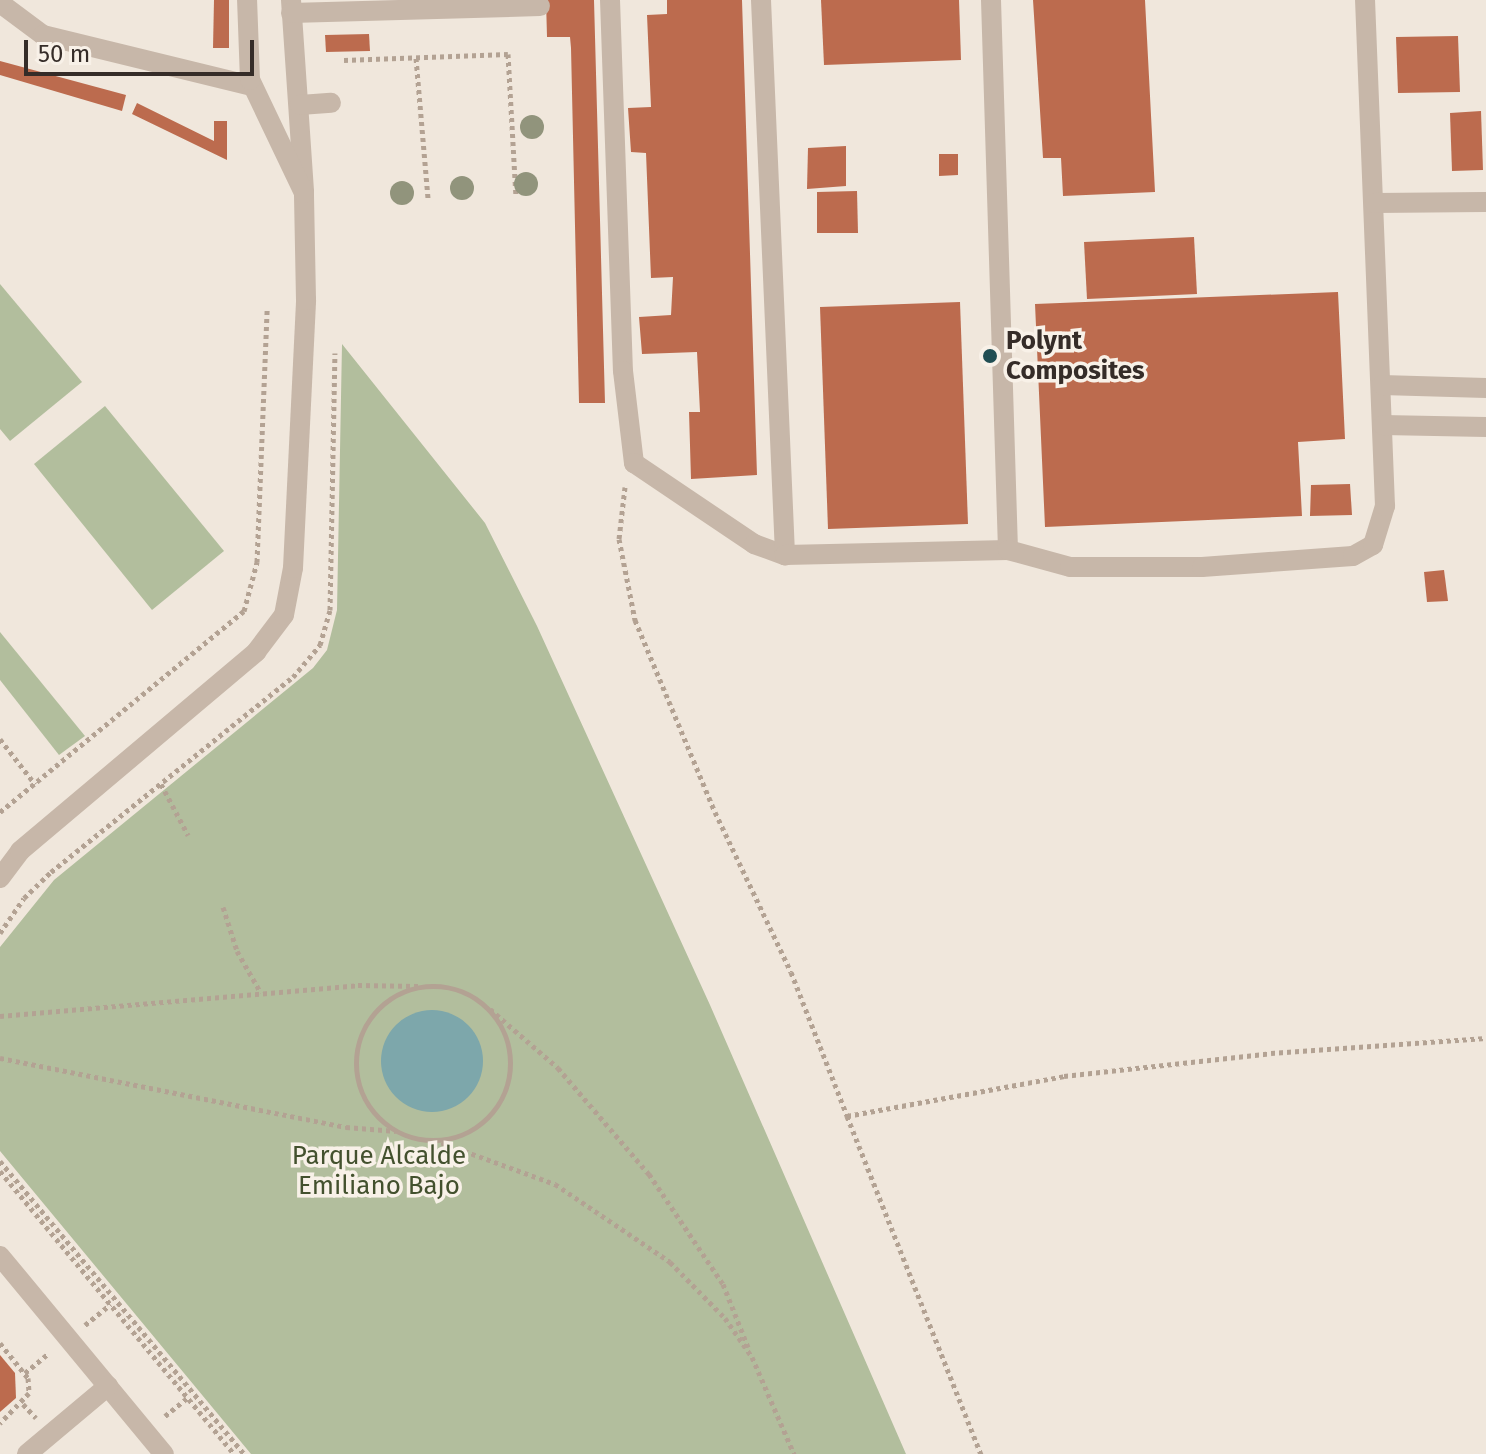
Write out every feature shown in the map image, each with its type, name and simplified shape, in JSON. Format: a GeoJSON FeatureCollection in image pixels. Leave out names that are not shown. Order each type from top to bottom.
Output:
{"type":"FeatureCollection","features":[{"type":"Feature","properties":{"kind":"street"},"geometry":{"type":"LineString","coordinates":[[247,0],[252,86],[304,193]]}},
{"type":"Feature","properties":{"kind":"street"},"geometry":{"type":"LineString","coordinates":[[610,0],[623,371],[634,463],[754,544],[785,555],[1008,550],[1070,567],[1202,567],[1353,556],[1373,545],[1382,526],[1383,425],[1365,0]]}},
{"type":"Feature","properties":{"kind":"street"},"geometry":{"type":"LineString","coordinates":[[761,0],[785,555]]}},
{"type":"Feature","properties":{"kind":"street"},"geometry":{"type":"LineString","coordinates":[[991,0],[1008,550]]}},
{"type":"Feature","properties":{"kind":"street"},"geometry":{"type":"LineString","coordinates":[[0,3],[43,35],[252,86]]}},
{"type":"Feature","properties":{"kind":"street"},"geometry":{"type":"LineString","coordinates":[[0,878],[20,851],[256,652],[284,615],[295,536],[306,300],[300,105],[291,7],[540,6]]}},
{"type":"Feature","properties":{"kind":"street"},"geometry":{"type":"LineString","coordinates":[[300,105],[331,103]]}},
{"type":"Feature","properties":{"kind":"street"},"geometry":{"type":"LineString","coordinates":[[1375,203],[1485,202]]}},
{"type":"Feature","properties":{"kind":"street"},"geometry":{"type":"LineString","coordinates":[[1382,385],[1486,388]]}},
{"type":"Feature","properties":{"kind":"street"},"geometry":{"type":"LineString","coordinates":[[1383,425],[1486,427]]}},
{"type":"Feature","properties":{"kind":"street"},"geometry":{"type":"LineString","coordinates":[[0,859],[20,851]]}},
{"type":"Feature","properties":{"kind":"street"},"geometry":{"type":"LineString","coordinates":[[0,1256],[164,1454]]}},
{"type":"Feature","properties":{"kind":"street"},"geometry":{"type":"LineString","coordinates":[[27,1454],[108,1386]]}},
{"type":"Feature","properties":{"kind":"path"},"geometry":{"type":"LineString","coordinates":[[344,60],[508,54],[516,196]]}},
{"type":"Feature","properties":{"kind":"path"},"geometry":{"type":"LineString","coordinates":[[416,58],[428,198]]}},
{"type":"Feature","properties":{"kind":"path"},"geometry":{"type":"LineString","coordinates":[[0,812],[244,611],[257,562],[267,309]]}},
{"type":"Feature","properties":{"kind":"path"},"geometry":{"type":"LineString","coordinates":[[0,933],[24,898],[51,872],[293,677],[326,634],[335,353]]}},
{"type":"Feature","properties":{"kind":"path"},"geometry":{"type":"LineString","coordinates":[[634,463],[625,482],[619,539],[635,620],[715,812],[791,972],[981,1454]]}},
{"type":"Feature","properties":{"kind":"path"},"geometry":{"type":"LineString","coordinates":[[0,739],[35,784]]}},
{"type":"Feature","properties":{"kind":"path"},"geometry":{"type":"LineString","coordinates":[[161,784],[188,835]]}},
{"type":"Feature","properties":{"kind":"path"},"geometry":{"type":"LineString","coordinates":[[223,907],[237,951],[261,993]]}},
{"type":"Feature","properties":{"kind":"path"},"geometry":{"type":"LineString","coordinates":[[0,1016],[358,985],[435,986],[460,991],[521,1031],[558,1068],[649,1174],[723,1284],[794,1454]]}},
{"type":"Feature","properties":{"kind":"path"},"geometry":{"type":"LineString","coordinates":[[397,1132],[376,1116],[362,1094],[355,1069],[358,1044],[368,1020],[386,1001],[409,989],[435,986]]}},
{"type":"Feature","properties":{"kind":"path"},"geometry":{"type":"LineString","coordinates":[[434,1140],[460,1136],[483,1122],[500,1101],[509,1076],[509,1049],[500,1024],[483,1004]]}},
{"type":"Feature","properties":{"kind":"path"},"geometry":{"type":"LineString","coordinates":[[847,1116],[1064,1076],[1271,1053],[1486,1038]]}},
{"type":"Feature","properties":{"kind":"path"},"geometry":{"type":"LineString","coordinates":[[0,1058],[346,1127],[397,1132],[434,1140],[555,1184],[640,1237],[725,1318],[752,1357]]}},
{"type":"Feature","properties":{"kind":"path"},"geometry":{"type":"LineString","coordinates":[[0,1161],[244,1454]]}},
{"type":"Feature","properties":{"kind":"path"},"geometry":{"type":"LineString","coordinates":[[0,1171],[234,1454]]}},
{"type":"Feature","properties":{"kind":"path"},"geometry":{"type":"LineString","coordinates":[[0,1343],[28,1378],[29,1393],[0,1423]]}},
{"type":"Feature","properties":{"kind":"green space"},"geometry":{"type":"Polygon","coordinates":[[[0,284],[82,382],[10,441],[0,429],[0,284]]]}},
{"type":"Feature","properties":{"kind":"green space","name":"Parque Alcalde Emiliano Bajo"},"geometry":{"type":"Polygon","coordinates":[[[342,344],[485,523],[537,626],[710,1005],[906,1454],[251,1454],[0,1151],[0,947],[54,880],[313,668],[327,650],[337,610],[342,344]]]}},
{"type":"Feature","properties":{"kind":"green space"},"geometry":{"type":"Polygon","coordinates":[[[105,406],[224,551],[152,610],[34,464],[105,406]]]}},
{"type":"Feature","properties":{"kind":"green space"},"geometry":{"type":"Polygon","coordinates":[[[0,632],[85,736],[59,755],[0,680],[0,632]]]}},
{"type":"Feature","properties":{"kind":"water"},"geometry":{"type":"Polygon","coordinates":[[[432,1010],[451,1014],[468,1025],[479,1042],[483,1061],[479,1080],[468,1097],[451,1108],[432,1112],[413,1108],[396,1097],[385,1080],[381,1061],[385,1042],[396,1025],[413,1014],[432,1010]]]}},
{"type":"Feature","properties":{"kind":"building"},"geometry":{"type":"Polygon","coordinates":[[[214,0],[229,0],[229,48],[213,48],[214,0]]]}},
{"type":"Feature","properties":{"kind":"building"},"geometry":{"type":"Polygon","coordinates":[[[546,0],[594,0],[605,403],[579,403],[571,48],[570,37],[547,37],[546,0]]]}},
{"type":"Feature","properties":{"kind":"building"},"geometry":{"type":"Polygon","coordinates":[[[667,0],[742,0],[757,475],[691,479],[689,412],[700,412],[697,352],[642,354],[639,317],[671,315],[673,277],[651,278],[646,153],[631,152],[628,108],[651,107],[647,15],[667,14],[667,0]]]}},
{"type":"Feature","properties":{"kind":"building"},"geometry":{"type":"Polygon","coordinates":[[[821,0],[959,0],[961,60],[824,65],[821,0]]]}},
{"type":"Feature","properties":{"kind":"building"},"geometry":{"type":"Polygon","coordinates":[[[1033,0],[1145,0],[1155,192],[1063,196],[1061,158],[1043,158],[1033,0]]]}},
{"type":"Feature","properties":{"kind":"building"},"geometry":{"type":"Polygon","coordinates":[[[369,34],[370,51],[326,52],[325,35],[369,34]]]}},
{"type":"Feature","properties":{"kind":"building"},"geometry":{"type":"Polygon","coordinates":[[[1458,36],[1460,92],[1398,93],[1396,37],[1458,36]]]}},
{"type":"Feature","properties":{"kind":"building"},"geometry":{"type":"Polygon","coordinates":[[[0,61],[126,95],[122,111],[0,75],[0,61]]]}},
{"type":"Feature","properties":{"kind":"building"},"geometry":{"type":"Polygon","coordinates":[[[137,103],[214,141],[214,121],[227,121],[227,160],[132,114],[137,103]]]}},
{"type":"Feature","properties":{"kind":"building"},"geometry":{"type":"Polygon","coordinates":[[[1481,111],[1483,170],[1452,171],[1450,113],[1481,111]]]}},
{"type":"Feature","properties":{"kind":"building"},"geometry":{"type":"Polygon","coordinates":[[[846,146],[846,186],[807,189],[808,148],[846,146]]]}},
{"type":"Feature","properties":{"kind":"building"},"geometry":{"type":"Polygon","coordinates":[[[939,154],[958,154],[958,175],[939,176],[939,154]]]}},
{"type":"Feature","properties":{"kind":"building"},"geometry":{"type":"Polygon","coordinates":[[[857,191],[858,233],[817,233],[817,192],[857,191]]]}},
{"type":"Feature","properties":{"kind":"building"},"geometry":{"type":"Polygon","coordinates":[[[1194,237],[1197,294],[1087,299],[1084,242],[1194,237]]]}},
{"type":"Feature","properties":{"kind":"building"},"geometry":{"type":"Polygon","coordinates":[[[1338,292],[1345,439],[1298,442],[1302,516],[1045,527],[1035,304],[1338,292]]]}},
{"type":"Feature","properties":{"kind":"building"},"geometry":{"type":"Polygon","coordinates":[[[960,302],[968,524],[828,529],[820,307],[960,302]]]}},
{"type":"Feature","properties":{"kind":"building"},"geometry":{"type":"Polygon","coordinates":[[[1350,484],[1352,515],[1310,516],[1311,485],[1350,484]]]}},
{"type":"Feature","properties":{"kind":"building"},"geometry":{"type":"Polygon","coordinates":[[[1444,570],[1448,601],[1427,602],[1424,572],[1444,570]]]}},
{"type":"Feature","properties":{"kind":"building"},"geometry":{"type":"Polygon","coordinates":[[[0,1355],[15,1373],[16,1398],[0,1412],[0,1355]]]}},
{"type":"Feature","properties":{"kind":"place","name":"Polynt Composites"},"geometry":{"type":"Point","coordinates":[990,356]}}]}
